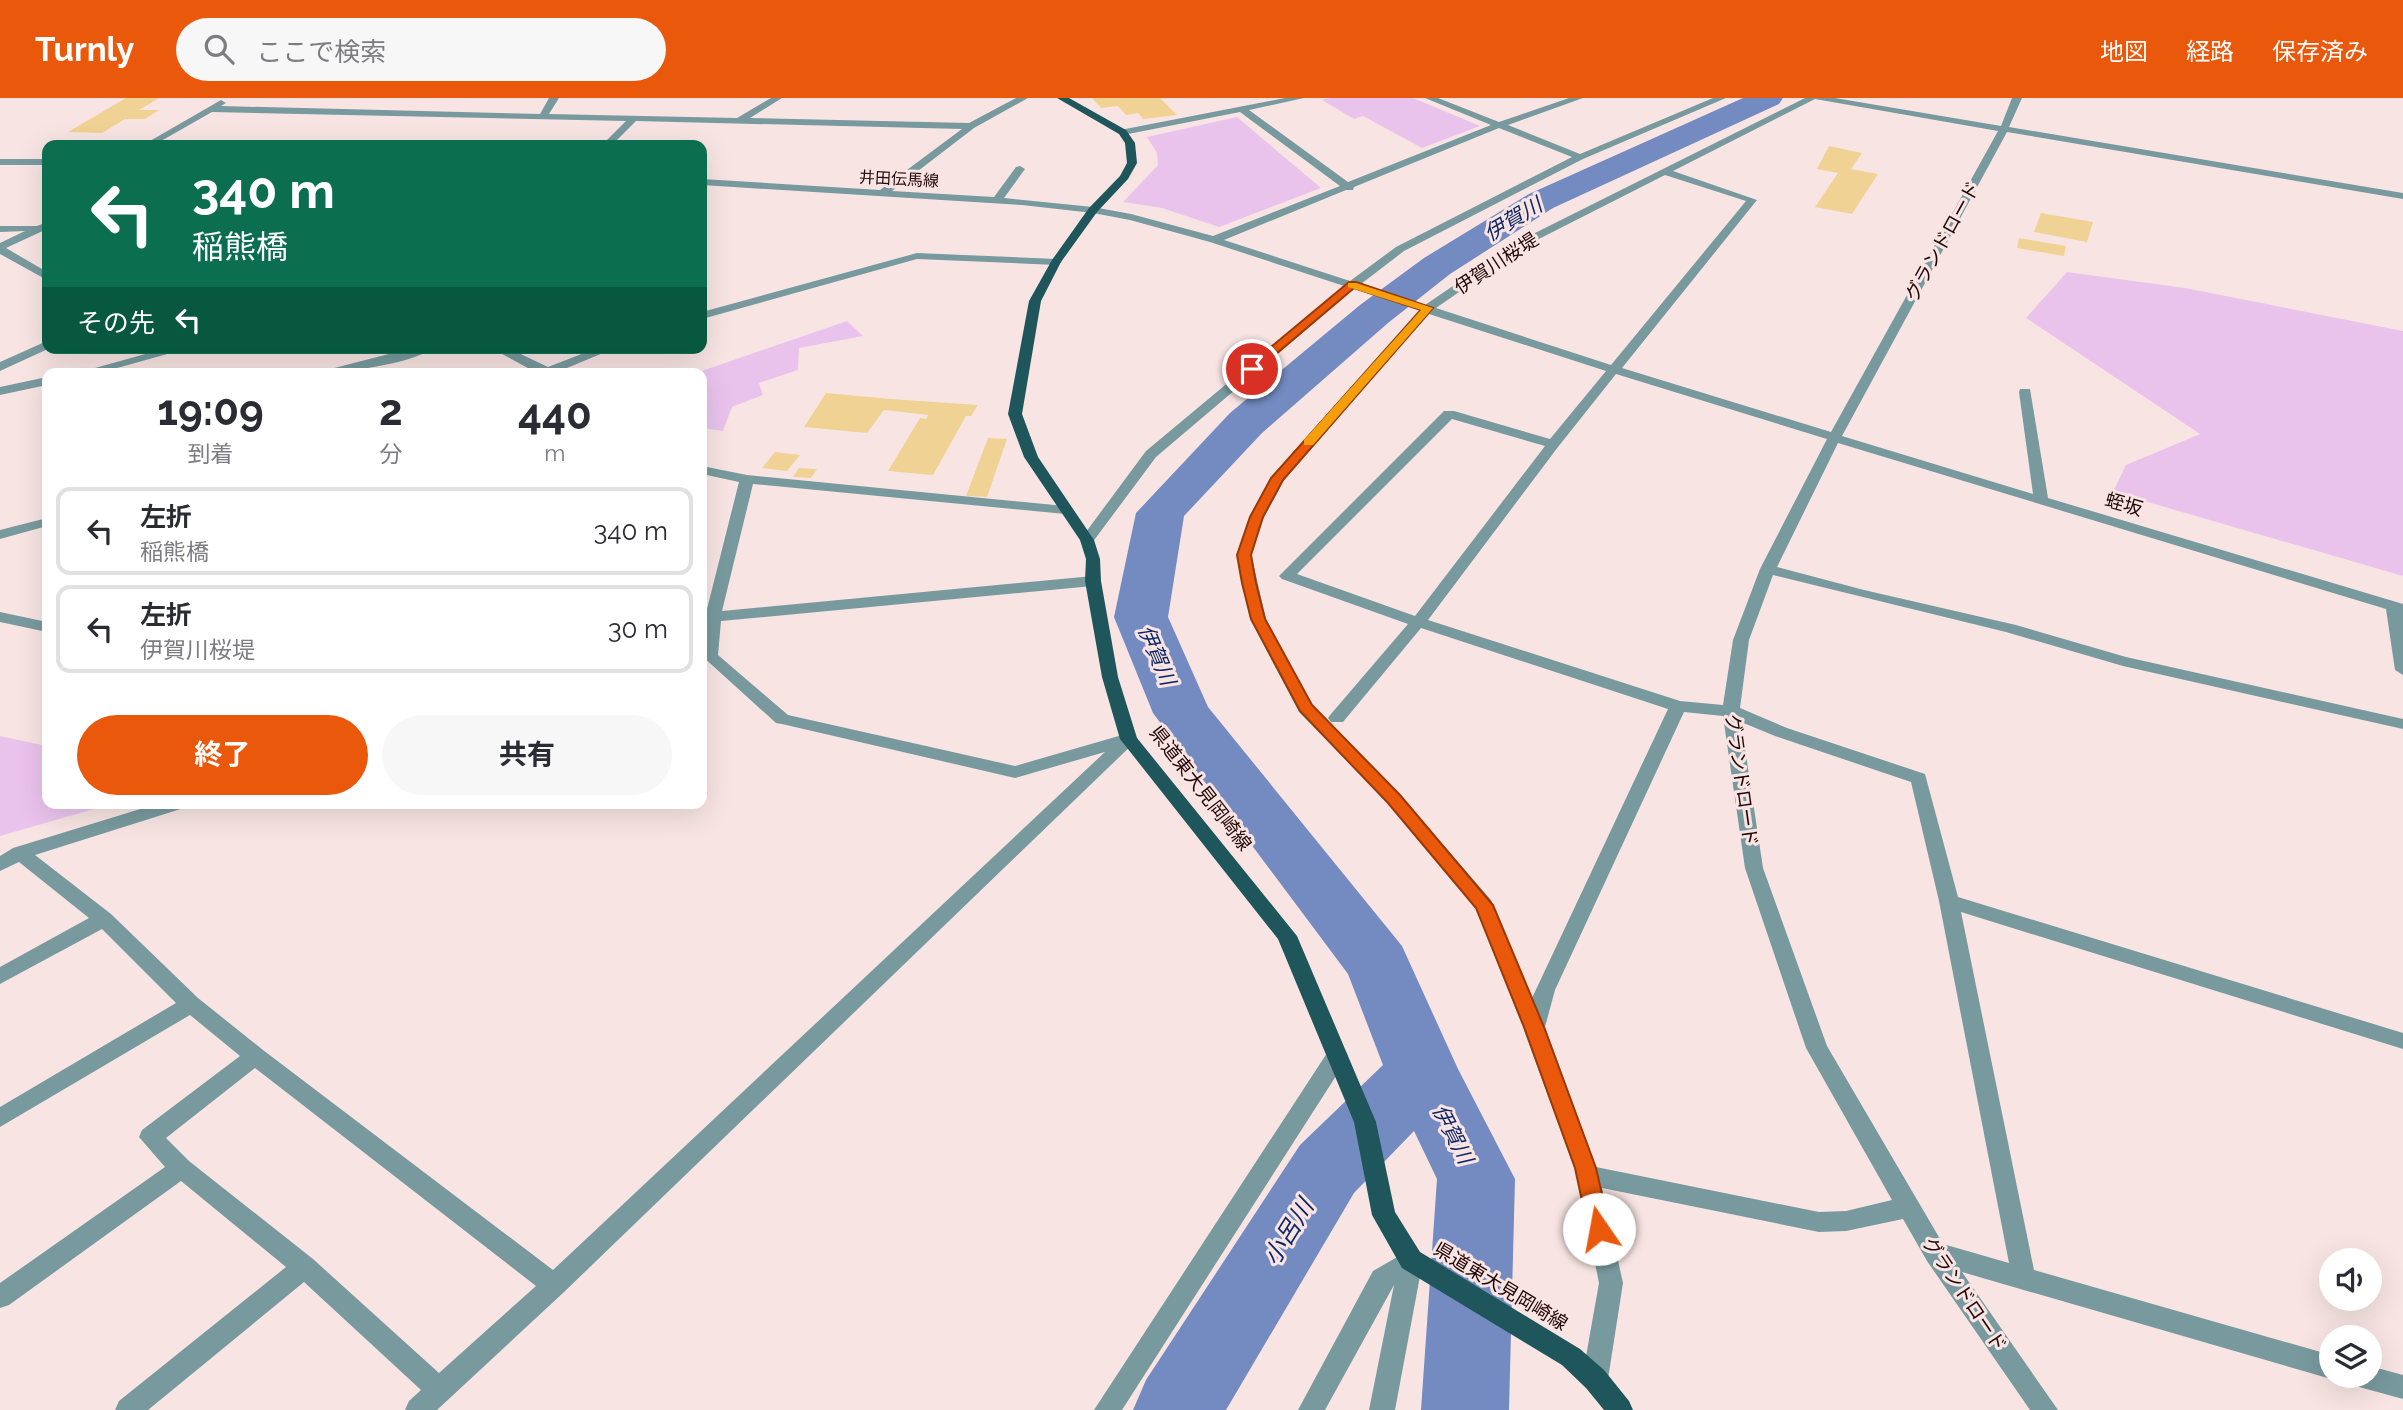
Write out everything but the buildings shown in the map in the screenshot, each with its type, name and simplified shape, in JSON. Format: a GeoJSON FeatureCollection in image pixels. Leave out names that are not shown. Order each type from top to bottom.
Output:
{"type":"FeatureCollection","features":[{"type":"Feature","properties":{"kind":"main road"},"geometry":{"type":"LineString","coordinates":[[1062,98],[1123,132]]}},
{"type":"Feature","properties":{"kind":"main road","name":"県道東大見岡崎線"},"geometry":{"type":"LineString","coordinates":[[1123,132],[1130,143],[1132,163],[1124,177],[1093,209],[1056,262],[1035,301],[1015,414],[1031,457],[1087,540],[1093,559],[1093,581],[1110,677],[1129,739],[1287,936],[1365,1122],[1384,1215],[1411,1260],[1571,1357],[1595,1379],[1620,1410]]}},
{"type":"Feature","properties":{"kind":"street"},"geometry":{"type":"LineString","coordinates":[[158,140],[229,98]]}},
{"type":"Feature","properties":{"kind":"street"},"geometry":{"type":"LineString","coordinates":[[346,111],[365,98]]}},
{"type":"Feature","properties":{"kind":"street"},"geometry":{"type":"LineString","coordinates":[[543,116],[554,98]]}},
{"type":"Feature","properties":{"kind":"street"},"geometry":{"type":"LineString","coordinates":[[740,120],[777,98]]}},
{"type":"Feature","properties":{"kind":"street"},"geometry":{"type":"LineString","coordinates":[[881,194],[971,127],[1023,98]]}},
{"type":"Feature","properties":{"kind":"street"},"geometry":{"type":"LineString","coordinates":[[1123,132],[1299,98]]}},
{"type":"Feature","properties":{"kind":"street"},"geometry":{"type":"LineString","coordinates":[[1430,98],[1580,158]]}},
{"type":"Feature","properties":{"kind":"street"},"geometry":{"type":"LineString","coordinates":[[1214,240],[1497,127],[1578,98]]}},
{"type":"Feature","properties":{"kind":"street"},"geometry":{"type":"LineString","coordinates":[[1087,540],[1151,453],[1353,284],[1400,249],[1580,158],[1721,98]]}},
{"type":"Feature","properties":{"kind":"street","name":"伊賀川桜堤"},"geometry":{"type":"LineString","coordinates":[[1595,1379],[1611,1283],[1588,1175],[1534,1027],[1484,905],[1394,799],[1305,708],[1258,619],[1244,555],[1256,517],[1278,478],[1428,308],[1523,243],[1812,98]]}},
{"type":"Feature","properties":{"kind":"street"},"geometry":{"type":"LineString","coordinates":[[1819,98],[2403,196]]}},
{"type":"Feature","properties":{"kind":"street","name":"グランドロード"},"geometry":{"type":"LineString","coordinates":[[2017,98],[2003,131],[1834,438],[1768,569],[1741,639],[1731,711],[1754,869],[1817,1048],[1935,1253],[2045,1410]]}},
{"type":"Feature","properties":{"kind":"street"},"geometry":{"type":"LineString","coordinates":[[211,109],[971,127]]}},
{"type":"Feature","properties":{"kind":"street"},"geometry":{"type":"LineString","coordinates":[[1241,109],[1349,188]]}},
{"type":"Feature","properties":{"kind":"street"},"geometry":{"type":"LineString","coordinates":[[612,140],[634,118]]}},
{"type":"Feature","properties":{"kind":"street"},"geometry":{"type":"LineString","coordinates":[[0,162],[42,162]]}},
{"type":"Feature","properties":{"kind":"street"},"geometry":{"type":"LineString","coordinates":[[996,200],[1020,169]]}},
{"type":"Feature","properties":{"kind":"street"},"geometry":{"type":"LineString","coordinates":[[1337,718],[1418,622],[1553,444],[1752,200],[1665,172]]}},
{"type":"Feature","properties":{"kind":"street","name":"井田伝馬線"},"geometry":{"type":"LineString","coordinates":[[707,182],[996,200],[1093,209],[1214,240],[1428,308]]}},
{"type":"Feature","properties":{"kind":"street"},"geometry":{"type":"LineString","coordinates":[[0,229],[42,227]]}},
{"type":"Feature","properties":{"kind":"street"},"geometry":{"type":"LineString","coordinates":[[0,248],[42,229]]}},
{"type":"Feature","properties":{"kind":"street"},"geometry":{"type":"LineString","coordinates":[[0,248],[42,274]]}},
{"type":"Feature","properties":{"kind":"street"},"geometry":{"type":"LineString","coordinates":[[707,315],[917,256],[1056,262]]}},
{"type":"Feature","properties":{"kind":"street","name":"蛭坂"},"geometry":{"type":"LineString","coordinates":[[1428,308],[1834,438],[2398,607]]}},
{"type":"Feature","properties":{"kind":"street"},"geometry":{"type":"LineString","coordinates":[[0,367],[42,347]]}},
{"type":"Feature","properties":{"kind":"street"},"geometry":{"type":"LineString","coordinates":[[103,368],[159,354]]}},
{"type":"Feature","properties":{"kind":"street"},"geometry":{"type":"LineString","coordinates":[[342,368],[402,354]]}},
{"type":"Feature","properties":{"kind":"street"},"geometry":{"type":"LineString","coordinates":[[509,354],[537,368]]}},
{"type":"Feature","properties":{"kind":"street"},"geometry":{"type":"LineString","coordinates":[[556,368],[593,354]]}},
{"type":"Feature","properties":{"kind":"street"},"geometry":{"type":"LineString","coordinates":[[0,391],[42,382]]}},
{"type":"Feature","properties":{"kind":"street"},"geometry":{"type":"LineString","coordinates":[[2025,392],[2040,501]]}},
{"type":"Feature","properties":{"kind":"street"},"geometry":{"type":"LineString","coordinates":[[1553,444],[1449,414],[1287,576],[1418,622],[1678,705],[1731,711],[1781,732],[1919,778],[1949,901],[2025,1280]]}},
{"type":"Feature","properties":{"kind":"street"},"geometry":{"type":"LineString","coordinates":[[707,471],[747,479],[1065,510]]}},
{"type":"Feature","properties":{"kind":"street"},"geometry":{"type":"LineString","coordinates":[[747,479],[708,617],[709,656],[782,719],[1015,772],[1129,739]]}},
{"type":"Feature","properties":{"kind":"street"},"geometry":{"type":"LineString","coordinates":[[0,535],[42,523]]}},
{"type":"Feature","properties":{"kind":"street"},"geometry":{"type":"LineString","coordinates":[[1768,569],[1861,594],[2010,628],[2123,661],[2403,724]]}},
{"type":"Feature","properties":{"kind":"street"},"geometry":{"type":"LineString","coordinates":[[708,617],[1093,581]]}},
{"type":"Feature","properties":{"kind":"street"},"geometry":{"type":"LineString","coordinates":[[2398,607],[2403,670]]}},
{"type":"Feature","properties":{"kind":"street"},"geometry":{"type":"LineString","coordinates":[[0,617],[42,626]]}},
{"type":"Feature","properties":{"kind":"street"},"geometry":{"type":"LineString","coordinates":[[1534,1027],[1545,990],[1678,705]]}},
{"type":"Feature","properties":{"kind":"street"},"geometry":{"type":"LineString","coordinates":[[418,1410],[554,1285],[1129,739]]}},
{"type":"Feature","properties":{"kind":"street"},"geometry":{"type":"LineString","coordinates":[[0,864],[20,853],[162,809]]}},
{"type":"Feature","properties":{"kind":"street"},"geometry":{"type":"LineString","coordinates":[[20,853],[104,919],[191,1004],[255,1056],[554,1285]]}},
{"type":"Feature","properties":{"kind":"street"},"geometry":{"type":"LineString","coordinates":[[1949,901],[2403,1041]]}},
{"type":"Feature","properties":{"kind":"street"},"geometry":{"type":"LineString","coordinates":[[0,976],[104,919]]}},
{"type":"Feature","properties":{"kind":"street"},"geometry":{"type":"LineString","coordinates":[[0,1118],[191,1004]]}},
{"type":"Feature","properties":{"kind":"street"},"geometry":{"type":"LineString","coordinates":[[255,1056],[150,1137],[181,1168],[304,1268],[439,1390]]}},
{"type":"Feature","properties":{"kind":"street"},"geometry":{"type":"LineString","coordinates":[[1107,1410],[1337,1056]]}},
{"type":"Feature","properties":{"kind":"street"},"geometry":{"type":"LineString","coordinates":[[0,1297],[181,1168]]}},
{"type":"Feature","properties":{"kind":"street"},"geometry":{"type":"LineString","coordinates":[[1588,1175],[1819,1222],[1846,1221],[1909,1207]]}},
{"type":"Feature","properties":{"kind":"street"},"geometry":{"type":"LineString","coordinates":[[1935,1253],[2319,1364]]}},
{"type":"Feature","properties":{"kind":"street"},"geometry":{"type":"LineString","coordinates":[[1311,1410],[1382,1279],[1411,1260]]}},
{"type":"Feature","properties":{"kind":"street"},"geometry":{"type":"LineString","coordinates":[[1382,1410],[1411,1260]]}},
{"type":"Feature","properties":{"kind":"street"},"geometry":{"type":"LineString","coordinates":[[128,1410],[304,1268]]}},
{"type":"Feature","properties":{"kind":"street"},"geometry":{"type":"LineString","coordinates":[[2382,1382],[2403,1387]]}},
{"type":"Feature","properties":{"kind":"shaded area"},"geometry":{"type":"Polygon","coordinates":[[[1413,98],[1480,126],[1422,148],[1363,116],[1354,119],[1322,100],[1413,98]]]}},
{"type":"Feature","properties":{"kind":"shaded area"},"geometry":{"type":"Polygon","coordinates":[[[1237,117],[1321,188],[1219,227],[1162,208],[1123,202],[1158,165],[1157,153],[1147,137],[1237,117]]]}},
{"type":"Feature","properties":{"kind":"shaded area"},"geometry":{"type":"Polygon","coordinates":[[[2067,272],[2185,288],[2403,331],[2403,576],[2113,492],[2126,465],[2200,434],[2026,318],[2067,272]]]}},
{"type":"Feature","properties":{"kind":"shaded area"},"geometry":{"type":"Polygon","coordinates":[[[847,321],[863,336],[799,348],[798,370],[759,383],[763,395],[732,407],[723,431],[707,429],[707,369],[847,321]]]}},
{"type":"Feature","properties":{"kind":"shaded area"},"geometry":{"type":"Polygon","coordinates":[[[0,736],[42,745],[42,809],[94,809],[0,836],[0,736]]]}},
{"type":"Feature","properties":{"kind":"waterway","name":"伊賀川"},"geometry":{"type":"LineString","coordinates":[[1423,1073],[1378,964],[1182,713],[1141,617],[1160,513],[1246,423],[1374,314],[1437,266],[1541,201],[1768,98]]}},
{"type":"Feature","properties":{"kind":"waterway","name":"小呂川"},"geometry":{"type":"LineString","coordinates":[[1177,1410],[1327,1169],[1423,1073]]}},
{"type":"Feature","properties":{"kind":"waterway","name":"伊賀川"},"geometry":{"type":"LineString","coordinates":[[1423,1073],[1476,1179],[1465,1410]]}},
{"type":"Feature","properties":{"kind":"slow traffic"},"geometry":{"type":"LineString","coordinates":[[1308,443],[1428,308],[1352,285]]}},
{"type":"Feature","properties":{"kind":"route"},"geometry":{"type":"LineString","coordinates":[[1252,369],[1353,284],[1428,308],[1278,478],[1256,517],[1244,555],[1249,583],[1258,619],[1305,708],[1394,799],[1484,905],[1534,1027],[1586,1168],[1599,1229]]}}]}
